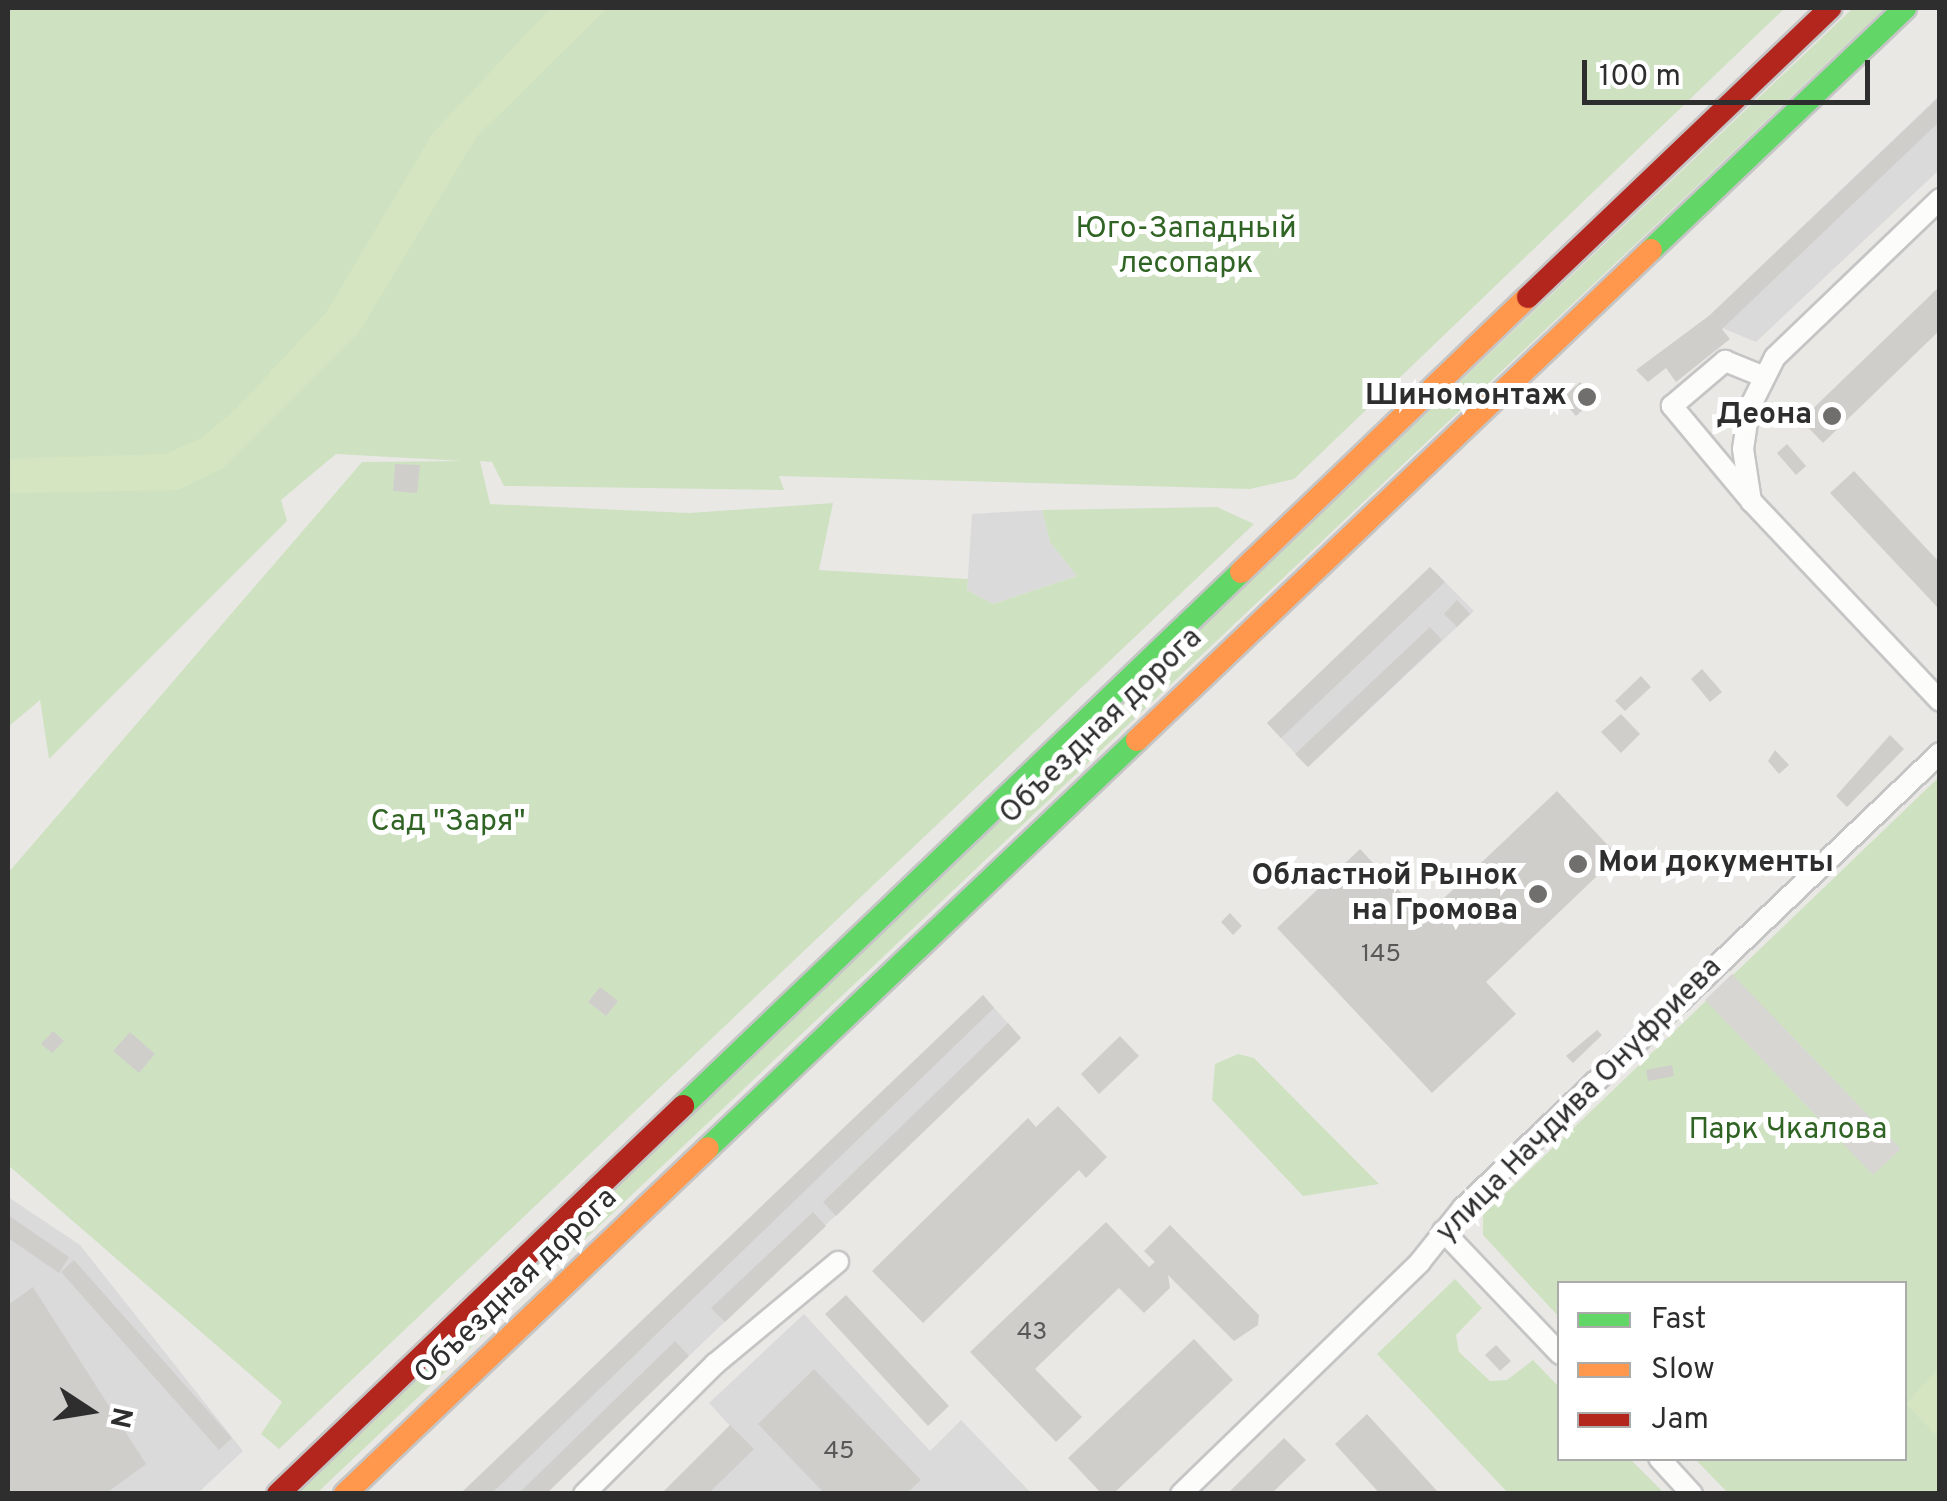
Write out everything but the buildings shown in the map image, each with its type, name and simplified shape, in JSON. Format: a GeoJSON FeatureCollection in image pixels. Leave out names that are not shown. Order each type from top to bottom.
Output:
{"type":"FeatureCollection","features":[{"type":"Feature","properties":{"kind":"main road","name":"Объездная дорога"},"geometry":{"type":"LineString","coordinates":[[278,1494],[1830,8]]}},
{"type":"Feature","properties":{"kind":"main road","name":"Объездная дорога"},"geometry":{"type":"LineString","coordinates":[[345,1494],[1905,8]]}},
{"type":"Feature","properties":{"kind":"street"},"geometry":{"type":"LineString","coordinates":[[1751,501],[1747,420],[1762,376],[1940,199]]}},
{"type":"Feature","properties":{"kind":"street"},"geometry":{"type":"LineString","coordinates":[[1762,376],[1725,361],[1672,406],[1751,501],[1940,701]]}},
{"type":"Feature","properties":{"kind":"street","name":"улица Начдива Онуфриева"},"geometry":{"type":"LineString","coordinates":[[1181,1494],[1443,1232],[1940,753]]}},
{"type":"Feature","properties":{"kind":"street"},"geometry":{"type":"LineString","coordinates":[[1443,1232],[1557,1351]]}},
{"type":"Feature","properties":{"kind":"street"},"geometry":{"type":"LineString","coordinates":[[584,1494],[715,1364],[838,1262]]}},
{"type":"Feature","properties":{"kind":"street"},"geometry":{"type":"LineString","coordinates":[[1662,1461],[1692,1494]]}},
{"type":"Feature","properties":{"kind":"shaded area"},"geometry":{"type":"Polygon","coordinates":[[[1939,96],[1939,170],[1756,342],[1722,328],[1711,314],[1939,96]]]}},
{"type":"Feature","properties":{"kind":"shaded area"},"geometry":{"type":"Polygon","coordinates":[[[1042,510],[1050,542],[1077,576],[993,604],[967,590],[972,514],[1042,510]]]}},
{"type":"Feature","properties":{"kind":"shaded area"},"geometry":{"type":"Polygon","coordinates":[[[1430,567],[1474,611],[1308,767],[1267,723],[1430,567]]]}},
{"type":"Feature","properties":{"kind":"shaded area"},"geometry":{"type":"Polygon","coordinates":[[[1732,974],[1901,1149],[1873,1175],[1705,1000],[1732,974]]]}},
{"type":"Feature","properties":{"kind":"shaded area"},"geometry":{"type":"Polygon","coordinates":[[[983,995],[1021,1038],[546,1493],[460,1494],[983,995]]]}},
{"type":"Feature","properties":{"kind":"shaded area"},"geometry":{"type":"Polygon","coordinates":[[[8,1197],[80,1245],[243,1451],[198,1493],[8,1493],[8,1197]]]}},
{"type":"Feature","properties":{"kind":"shaded area"},"geometry":{"type":"Polygon","coordinates":[[[804,1314],[930,1451],[961,1420],[1031,1493],[661,1494],[730,1426],[709,1403],[804,1314]]]}},
{"type":"Feature","properties":{"kind":"green space"},"geometry":{"type":"Polygon","coordinates":[[[8,8],[1785,8],[1294,479],[1250,489],[779,476],[784,490],[504,486],[492,462],[480,461],[490,504],[689,513],[833,503],[819,570],[968,579],[967,590],[993,604],[1077,576],[1050,542],[1042,510],[1217,507],[1254,524],[279,1449],[261,1434],[282,1402],[8,1165],[8,873],[362,462],[462,461],[336,454],[281,500],[287,521],[49,759],[40,700],[8,727],[8,8]]]}},
{"type":"Feature","properties":{"kind":"green space"},"geometry":{"type":"Polygon","coordinates":[[[551,8],[607,8],[477,136],[359,332],[223,468],[178,490],[8,493],[8,459],[166,454],[202,438],[236,409],[326,313],[433,133],[551,8]]]}},
{"type":"Feature","properties":{"kind":"green space"},"geometry":{"type":"Polygon","coordinates":[[[1853,8],[1885,8],[317,1493],[289,1494],[1853,8]]]}},
{"type":"Feature","properties":{"kind":"green space","name":"Парк Чкалова"},"geometry":{"type":"Polygon","coordinates":[[[1939,777],[1939,1493],[1728,1493],[1697,1461],[1907,1461],[1907,1281],[1557,1281],[1557,1315],[1483,1235],[1483,1215],[1939,777]]]}},
{"type":"Feature","properties":{"kind":"green space"},"geometry":{"type":"Polygon","coordinates":[[[1238,1054],[1254,1058],[1379,1184],[1303,1196],[1212,1100],[1215,1064],[1238,1054]]]}},
{"type":"Feature","properties":{"kind":"green space"},"geometry":{"type":"Polygon","coordinates":[[[1455,1279],[1482,1308],[1456,1335],[1459,1352],[1490,1381],[1507,1380],[1533,1360],[1557,1385],[1557,1461],[1632,1461],[1664,1493],[1508,1493],[1377,1354],[1455,1279]]]}},
{"type":"Feature","properties":{"kind":"green space"},"geometry":{"type":"Polygon","coordinates":[[[1939,1368],[1939,1438],[1907,1405],[1939,1368]]]}},
{"type":"Feature","properties":{"kind":"traffic: fast"},"geometry":{"type":"LineString","coordinates":[[1651,250],[1905,8]]}},
{"type":"Feature","properties":{"kind":"traffic: fast"},"geometry":{"type":"LineString","coordinates":[[683,1106],[1241,572]]}},
{"type":"Feature","properties":{"kind":"traffic: fast"},"geometry":{"type":"LineString","coordinates":[[708,1148],[1137,740]]}},
{"type":"Feature","properties":{"kind":"traffic: slow"},"geometry":{"type":"LineString","coordinates":[[1137,740],[1651,250]]}},
{"type":"Feature","properties":{"kind":"traffic: slow"},"geometry":{"type":"LineString","coordinates":[[1241,572],[1528,297]]}},
{"type":"Feature","properties":{"kind":"traffic: slow"},"geometry":{"type":"LineString","coordinates":[[345,1494],[708,1148]]}},
{"type":"Feature","properties":{"kind":"traffic: jam"},"geometry":{"type":"LineString","coordinates":[[1528,297],[1830,8]]}},
{"type":"Feature","properties":{"kind":"traffic: jam"},"geometry":{"type":"LineString","coordinates":[[278,1494],[683,1106]]}},
{"type":"Feature","properties":{"kind":"place","name":"Шиномонтаж"},"geometry":{"type":"Point","coordinates":[1587,397]}},
{"type":"Feature","properties":{"kind":"place","name":"Деона"},"geometry":{"type":"Point","coordinates":[1832,416]}},
{"type":"Feature","properties":{"kind":"place","name":"Мои документы"},"geometry":{"type":"Point","coordinates":[1578,864]}},
{"type":"Feature","properties":{"kind":"place","name":"Областной Рынок на Громова"},"geometry":{"type":"Point","coordinates":[1538,894]}},
{"type":"Feature","properties":{"kind":"park label","name":"Юго-Западный лесопарк"},"geometry":{"type":"Point","coordinates":[1186,247]}},
{"type":"Feature","properties":{"kind":"park label","name":"Сад \"Заря\""},"geometry":{"type":"Point","coordinates":[448,823]}}]}
